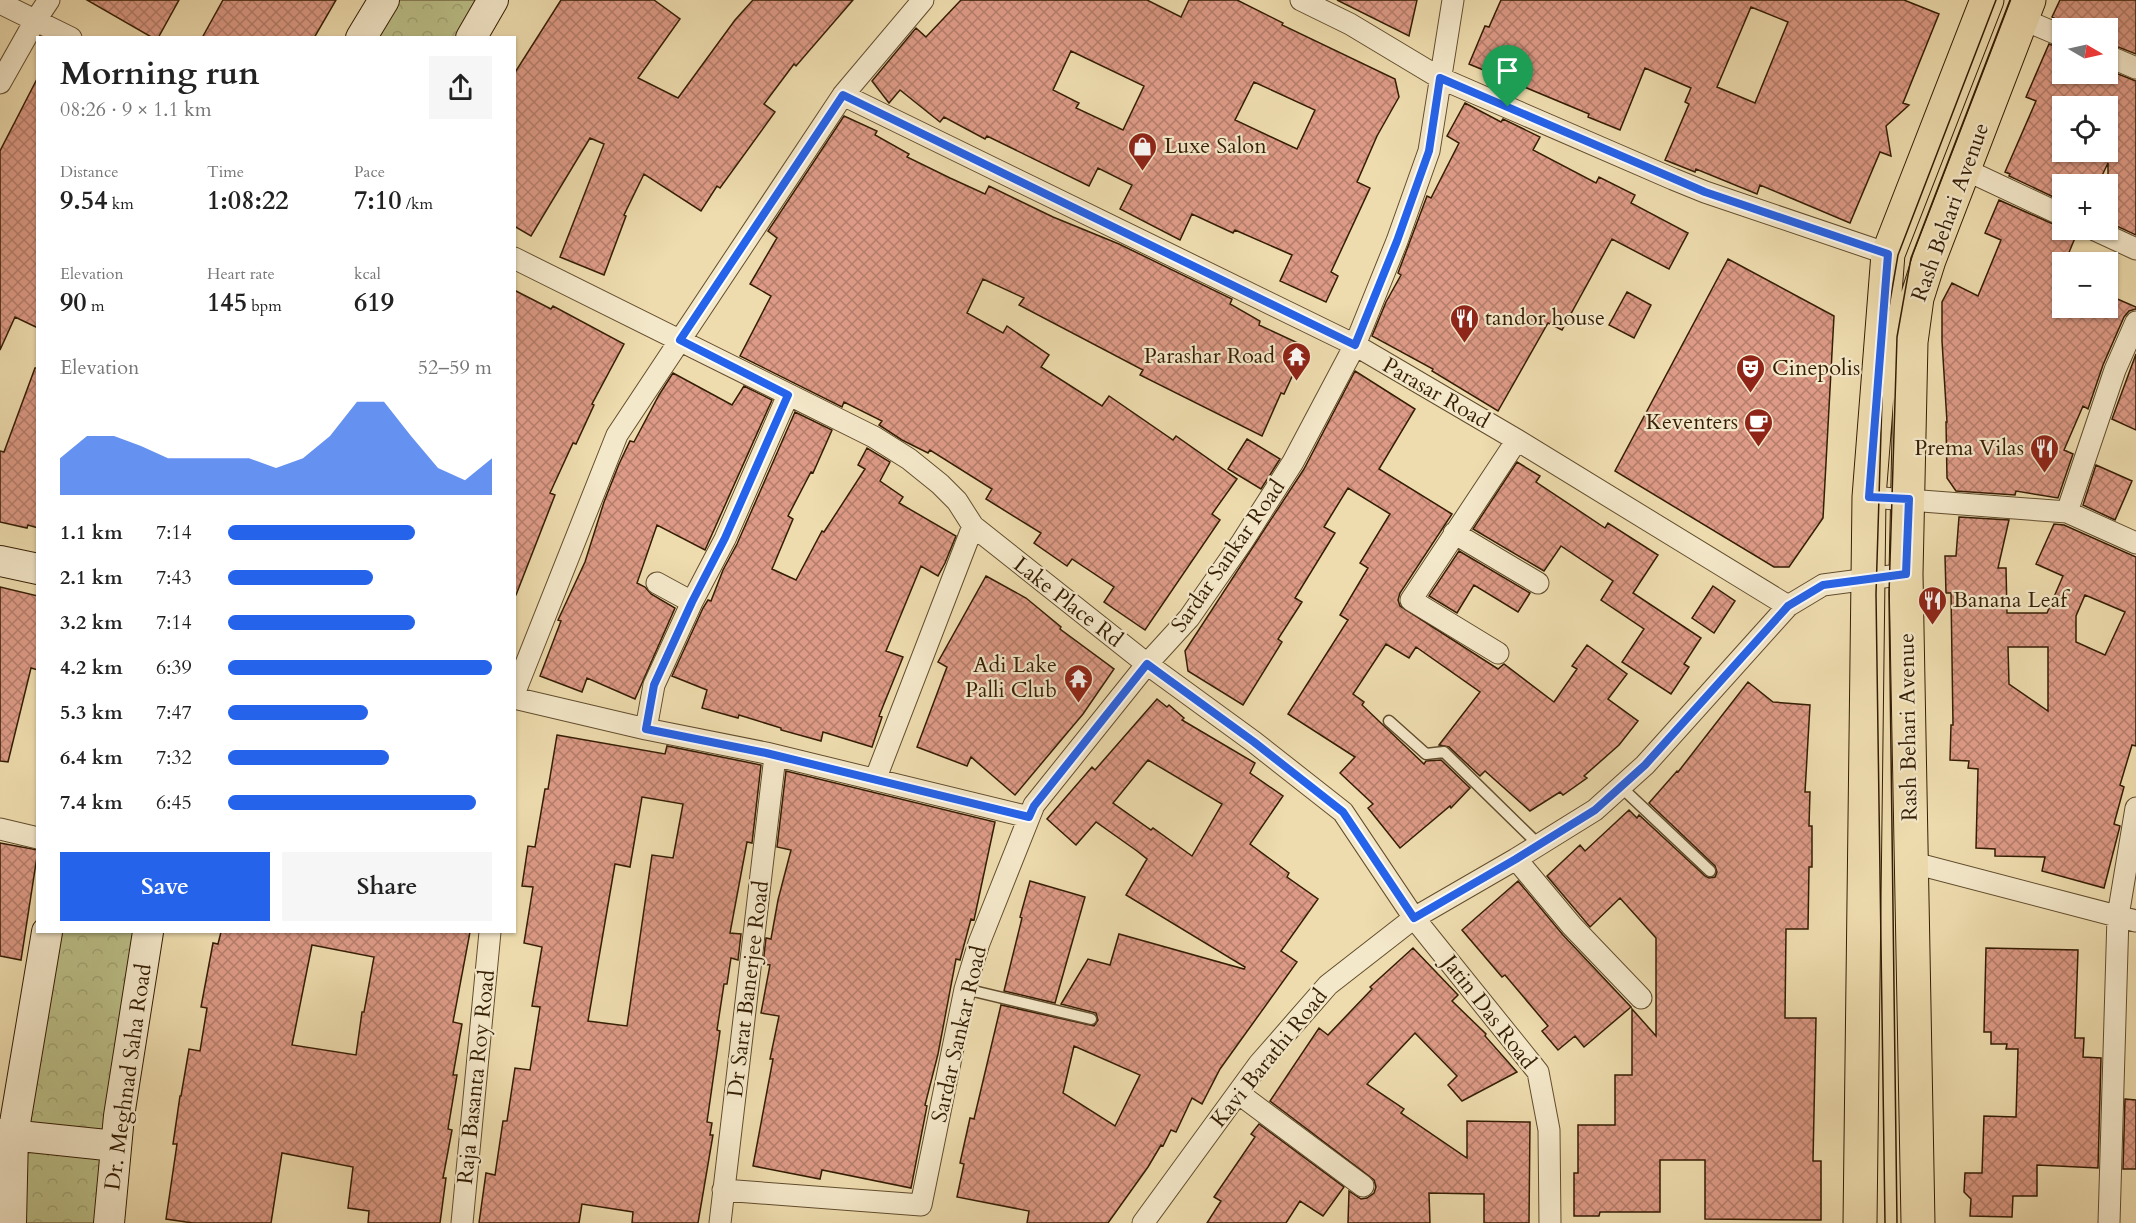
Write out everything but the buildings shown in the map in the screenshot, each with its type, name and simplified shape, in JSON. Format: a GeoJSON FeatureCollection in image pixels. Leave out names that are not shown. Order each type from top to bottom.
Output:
{"type":"FeatureCollection","features":[{"type":"Feature","properties":{"kind":"main road","name":"Rash Behari Avenue"},"geometry":{"type":"LineString","coordinates":[[1860,1223],[1866,578],[1869,497],[1888,254],[1978,2]]}},
{"type":"Feature","properties":{"kind":"main road","name":"Rash Behari Avenue"},"geometry":{"type":"LineString","coordinates":[[1918,1223],[1906,574],[1911,342],[1917,298],[2025,9]]}},
{"type":"Feature","properties":{"kind":"street"},"geometry":{"type":"LineString","coordinates":[[0,83],[49,0]]}},
{"type":"Feature","properties":{"kind":"street"},"geometry":{"type":"LineString","coordinates":[[362,36],[384,0]]}},
{"type":"Feature","properties":{"kind":"street"},"geometry":{"type":"LineString","coordinates":[[472,36],[493,0]]}},
{"type":"Feature","properties":{"kind":"street"},"geometry":{"type":"LineString","coordinates":[[516,691],[617,435],[843,95],[923,0]]}},
{"type":"Feature","properties":{"kind":"street"},"geometry":{"type":"LineString","coordinates":[[1301,0],[1350,24],[1440,78],[1705,192],[1888,254]]}},
{"type":"Feature","properties":{"kind":"street","name":"Sardar Sankar Road"},"geometry":{"type":"LineString","coordinates":[[723,1190],[921,1205],[965,989],[979,943],[1029,817],[1034,806],[1147,664],[1189,618],[1242,542],[1293,462],[1355,345],[1397,241],[1429,151],[1453,0]]}},
{"type":"Feature","properties":{"kind":"street"},"geometry":{"type":"LineString","coordinates":[[0,3],[66,36]]}},
{"type":"Feature","properties":{"kind":"street"},"geometry":{"type":"LineString","coordinates":[[2025,9],[2052,29]]}},
{"type":"Feature","properties":{"kind":"street"},"geometry":{"type":"LineString","coordinates":[[2118,60],[2136,68]]}},
{"type":"Feature","properties":{"kind":"street","name":"Parasar Road"},"geometry":{"type":"LineString","coordinates":[[843,95],[1355,345],[1517,440],[1788,606]]}},
{"type":"Feature","properties":{"kind":"street"},"geometry":{"type":"LineString","coordinates":[[1964,168],[2052,209]]}},
{"type":"Feature","properties":{"kind":"street"},"geometry":{"type":"LineString","coordinates":[[2116,240],[2136,249]]}},
{"type":"Feature","properties":{"kind":"street"},"geometry":{"type":"LineString","coordinates":[[516,259],[680,340]]}},
{"type":"Feature","properties":{"kind":"street"},"geometry":{"type":"LineString","coordinates":[[2067,512],[2115,370],[2136,322]]}},
{"type":"Feature","properties":{"kind":"street","name":"Lake Place Rd"},"geometry":{"type":"LineString","coordinates":[[680,340],[874,437],[909,459],[957,501],[973,526],[1147,664],[1254,742],[1343,812],[1414,918]]}},
{"type":"Feature","properties":{"kind":"street"},"geometry":{"type":"LineString","coordinates":[[646,729],[654,685],[692,602],[725,538],[788,395]]}},
{"type":"Feature","properties":{"kind":"street"},"geometry":{"type":"LineString","coordinates":[[1498,653],[1411,600],[1517,440]]}},
{"type":"Feature","properties":{"kind":"street"},"geometry":{"type":"LineString","coordinates":[[1869,497],[2067,512],[2136,543]]}},
{"type":"Feature","properties":{"kind":"street"},"geometry":{"type":"LineString","coordinates":[[875,780],[973,526]]}},
{"type":"Feature","properties":{"kind":"street"},"geometry":{"type":"LineString","coordinates":[[1454,533],[1538,583]]}},
{"type":"Feature","properties":{"kind":"street"},"geometry":{"type":"LineString","coordinates":[[0,561],[36,569]]}},
{"type":"Feature","properties":{"kind":"street","name":"Kavi Barathi Road"},"geometry":{"type":"LineString","coordinates":[[1143,1223],[1259,1064],[1328,985],[1414,918],[1595,810],[1645,765],[1788,606],[1823,585],[1906,574]]}},
{"type":"Feature","properties":{"kind":"street"},"geometry":{"type":"LineString","coordinates":[[657,583],[692,602]]}},
{"type":"Feature","properties":{"kind":"street"},"geometry":{"type":"LineString","coordinates":[[516,696],[646,729],[775,756],[1029,817]]}},
{"type":"Feature","properties":{"kind":"street","name":"Dr Sarat Banerjee Road"},"geometry":{"type":"LineString","coordinates":[[720,1223],[775,756]]}},
{"type":"Feature","properties":{"kind":"street"},"geometry":{"type":"LineString","coordinates":[[2109,1223],[2136,808]]}},
{"type":"Feature","properties":{"kind":"street"},"geometry":{"type":"LineString","coordinates":[[0,830],[36,838]]}},
{"type":"Feature","properties":{"kind":"street"},"geometry":{"type":"LineString","coordinates":[[1516,859],[1572,926],[1641,998]]}},
{"type":"Feature","properties":{"kind":"street"},"geometry":{"type":"LineString","coordinates":[[1910,862],[2127,919]]}},
{"type":"Feature","properties":{"kind":"street","name":"Jatin Das Road"},"geometry":{"type":"LineString","coordinates":[[1414,918],[1538,1072],[1549,1130],[1550,1223]]}},
{"type":"Feature","properties":{"kind":"street"},"geometry":{"type":"LineString","coordinates":[[11,1223],[7,1134],[47,933]]}},
{"type":"Feature","properties":{"kind":"street","name":"Dr. Meghnad Saha Road"},"geometry":{"type":"LineString","coordinates":[[109,1223],[116,1146],[148,933]]}},
{"type":"Feature","properties":{"kind":"street","name":"Raja Basanta Roy Road"},"geometry":{"type":"LineString","coordinates":[[462,1223],[490,933]]}},
{"type":"Feature","properties":{"kind":"street"},"geometry":{"type":"LineString","coordinates":[[1238,1094],[1363,1186]]}},
{"type":"Feature","properties":{"kind":"street"},"geometry":{"type":"LineString","coordinates":[[7,1134],[116,1146]]}},
{"type":"Feature","properties":{"kind":"lane"},"geometry":{"type":"LineString","coordinates":[[1389,721],[1426,754],[1444,752],[1538,844]]}},
{"type":"Feature","properties":{"kind":"lane"},"geometry":{"type":"LineString","coordinates":[[1621,786],[1710,871]]}},
{"type":"Feature","properties":{"kind":"lane"},"geometry":{"type":"LineString","coordinates":[[965,989],[1090,1019]]}},
{"type":"Feature","properties":{"kind":"green space"},"geometry":{"type":"Polygon","coordinates":[[[391,0],[487,0],[466,36],[369,36],[391,0]]]}},
{"type":"Feature","properties":{"kind":"green space"},"geometry":{"type":"Polygon","coordinates":[[[54,933],[143,933],[112,1142],[20,1137],[54,933]]]}},
{"type":"Feature","properties":{"kind":"green space"},"geometry":{"type":"Polygon","coordinates":[[[24,1150],[109,1152],[102,1223],[24,1223],[24,1150]]]}},
{"type":"Feature","properties":{"kind":"tram line"},"geometry":{"type":"LineString","coordinates":[[1885,1223],[1876,594],[1884,336],[1898,255],[1996,0]]}},
{"type":"Feature","properties":{"kind":"tram line"},"geometry":{"type":"LineString","coordinates":[[1897,1223],[1889,594],[1897,337],[1911,258],[2010,0]]}},
{"type":"Feature","properties":{"kind":"place","name":"Luxe Salon"},"geometry":{"type":"Point","coordinates":[1143,172]}},
{"type":"Feature","properties":{"kind":"place","name":"tandor house"},"geometry":{"type":"Point","coordinates":[1464,344]}},
{"type":"Feature","properties":{"kind":"place","name":"Parashar Road"},"geometry":{"type":"Point","coordinates":[1296,382]}},
{"type":"Feature","properties":{"kind":"place","name":"Cinepolis"},"geometry":{"type":"Point","coordinates":[1751,394]}},
{"type":"Feature","properties":{"kind":"place","name":"Keventers"},"geometry":{"type":"Point","coordinates":[1759,448]}},
{"type":"Feature","properties":{"kind":"place","name":"Prema Vilas"},"geometry":{"type":"Point","coordinates":[2045,474]}},
{"type":"Feature","properties":{"kind":"place","name":"Banana Leaf"},"geometry":{"type":"Point","coordinates":[1932,626]}},
{"type":"Feature","properties":{"kind":"place","name":"Adi Lake Palli Club"},"geometry":{"type":"Point","coordinates":[1078,704]}},
{"type":"Feature","properties":{"kind":"route"},"geometry":{"type":"LineString","coordinates":[[1440,78],[1508,107],[1705,192],[1888,254],[1869,497],[1909,499],[1906,574],[1823,585],[1788,606],[1645,765],[1595,810],[1414,918],[1343,812],[1254,742],[1147,664],[1034,806],[1029,817],[766,753],[646,729],[654,685],[692,602],[725,538],[788,395],[680,340],[843,95],[1355,345],[1397,241],[1429,151],[1440,78]]}}]}
